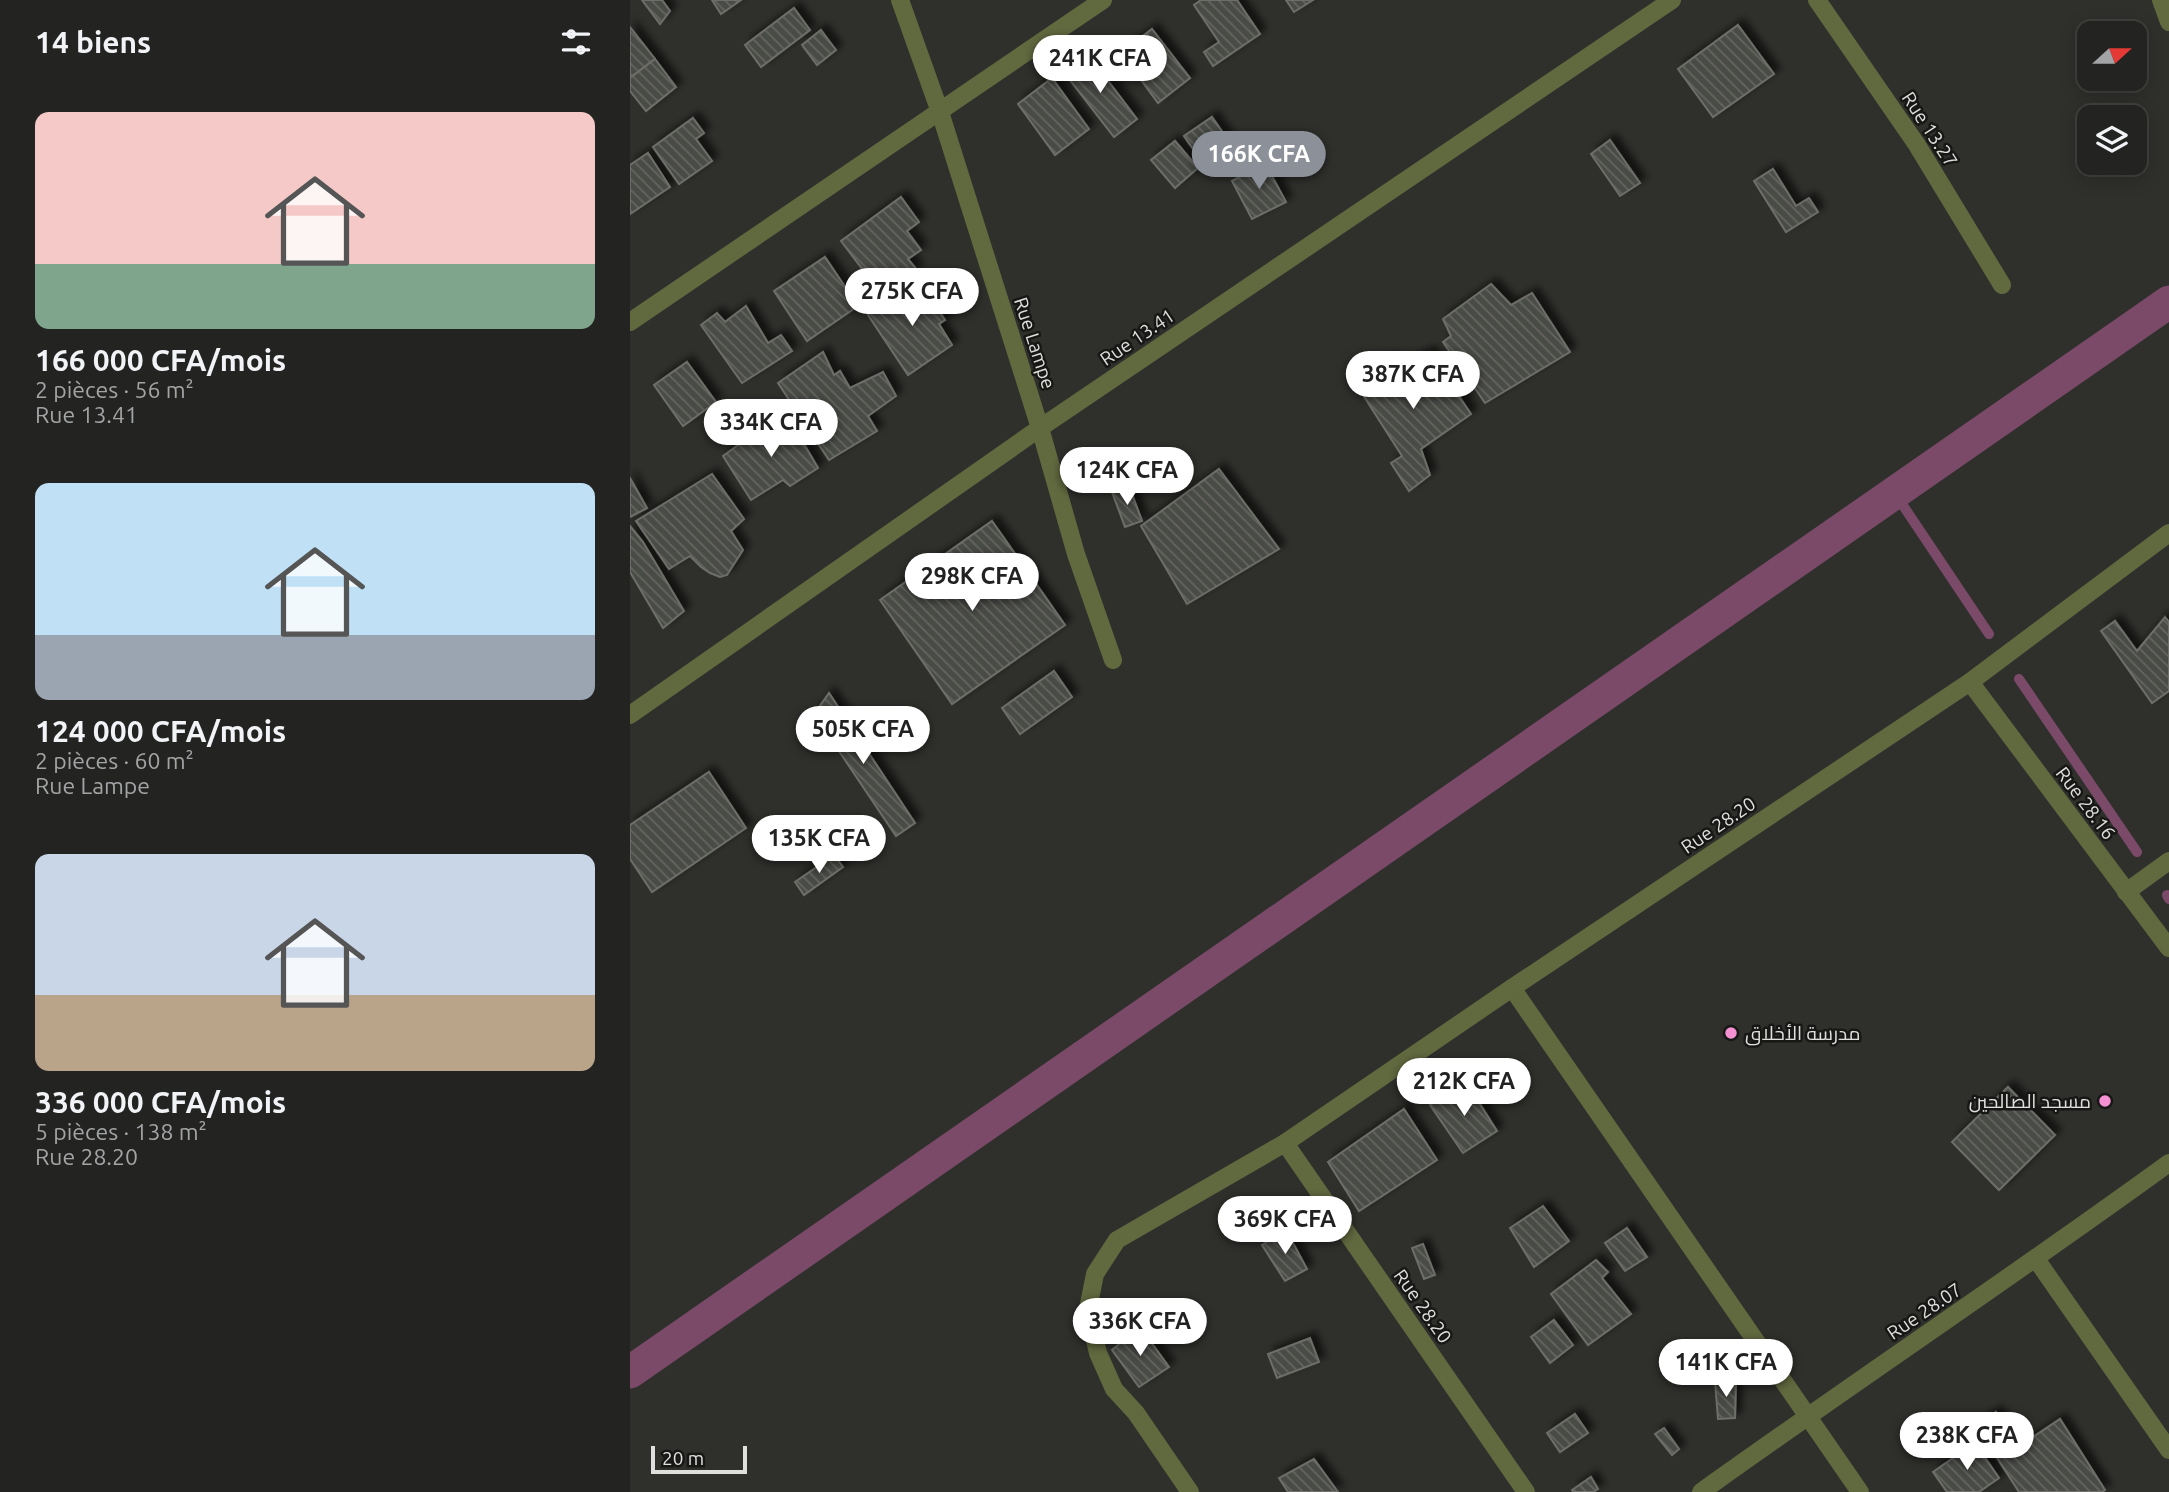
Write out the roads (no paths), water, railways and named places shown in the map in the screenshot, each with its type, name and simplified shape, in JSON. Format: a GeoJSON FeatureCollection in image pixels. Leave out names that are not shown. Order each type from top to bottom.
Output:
{"type":"FeatureCollection","features":[{"type":"Feature","properties":{"kind":"street","name":"Rue Lampe"},"geometry":{"type":"LineString","coordinates":[[900,0],[940,112],[1040,428],[1076,554],[1113,660]]}},
{"type":"Feature","properties":{"kind":"street"},"geometry":{"type":"LineString","coordinates":[[630,322],[1103,0]]}},
{"type":"Feature","properties":{"kind":"street","name":"Rue 13.41"},"geometry":{"type":"LineString","coordinates":[[630,715],[1040,428],[1672,0]]}},
{"type":"Feature","properties":{"kind":"street","name":"Rue 13.27"},"geometry":{"type":"LineString","coordinates":[[1817,0],[1917,145],[2002,285]]}},
{"type":"Feature","properties":{"kind":"street"},"geometry":{"type":"LineString","coordinates":[[2161,0],[2169,22]]}},
{"type":"Feature","properties":{"kind":"street","name":"Rue 28.20"},"geometry":{"type":"LineString","coordinates":[[1190,1492],[1136,1413],[1114,1389],[1098,1353],[1088,1309],[1095,1274],[1117,1240],[1285,1143],[1970,682],[2169,533]]}},
{"type":"Feature","properties":{"kind":"street","name":"Rue 28.16"},"geometry":{"type":"LineString","coordinates":[[1970,682],[2169,948]]}},
{"type":"Feature","properties":{"kind":"street"},"geometry":{"type":"LineString","coordinates":[[2126,892],[2169,861]]}},
{"type":"Feature","properties":{"kind":"street"},"geometry":{"type":"LineString","coordinates":[[1512,988],[1860,1492]]}},
{"type":"Feature","properties":{"kind":"street","name":"Rue 28.20"},"geometry":{"type":"LineString","coordinates":[[1285,1143],[1526,1492]]}},
{"type":"Feature","properties":{"kind":"street","name":"Rue 28.07"},"geometry":{"type":"LineString","coordinates":[[1701,1492],[2169,1163]]}},
{"type":"Feature","properties":{"kind":"street"},"geometry":{"type":"LineString","coordinates":[[2036,1259],[2169,1450]]}},
{"type":"Feature","properties":{"kind":"waterway"},"geometry":{"type":"LineString","coordinates":[[630,1372],[2169,302]]}},
{"type":"Feature","properties":{"kind":"waterway"},"geometry":{"type":"LineString","coordinates":[[1894,492],[1989,634]]}},
{"type":"Feature","properties":{"kind":"waterway"},"geometry":{"type":"LineString","coordinates":[[2019,679],[2137,852]]}},
{"type":"Feature","properties":{"kind":"waterway"},"geometry":{"type":"LineString","coordinates":[[2167,895],[2169,899]]}},
{"type":"Feature","properties":{"kind":"place","name":"مدرسة الأخلاق"},"geometry":{"type":"Point","coordinates":[1731,1033]}},
{"type":"Feature","properties":{"kind":"place","name":"مسجد الصالحين"},"geometry":{"type":"Point","coordinates":[2105,1101]}}]}
